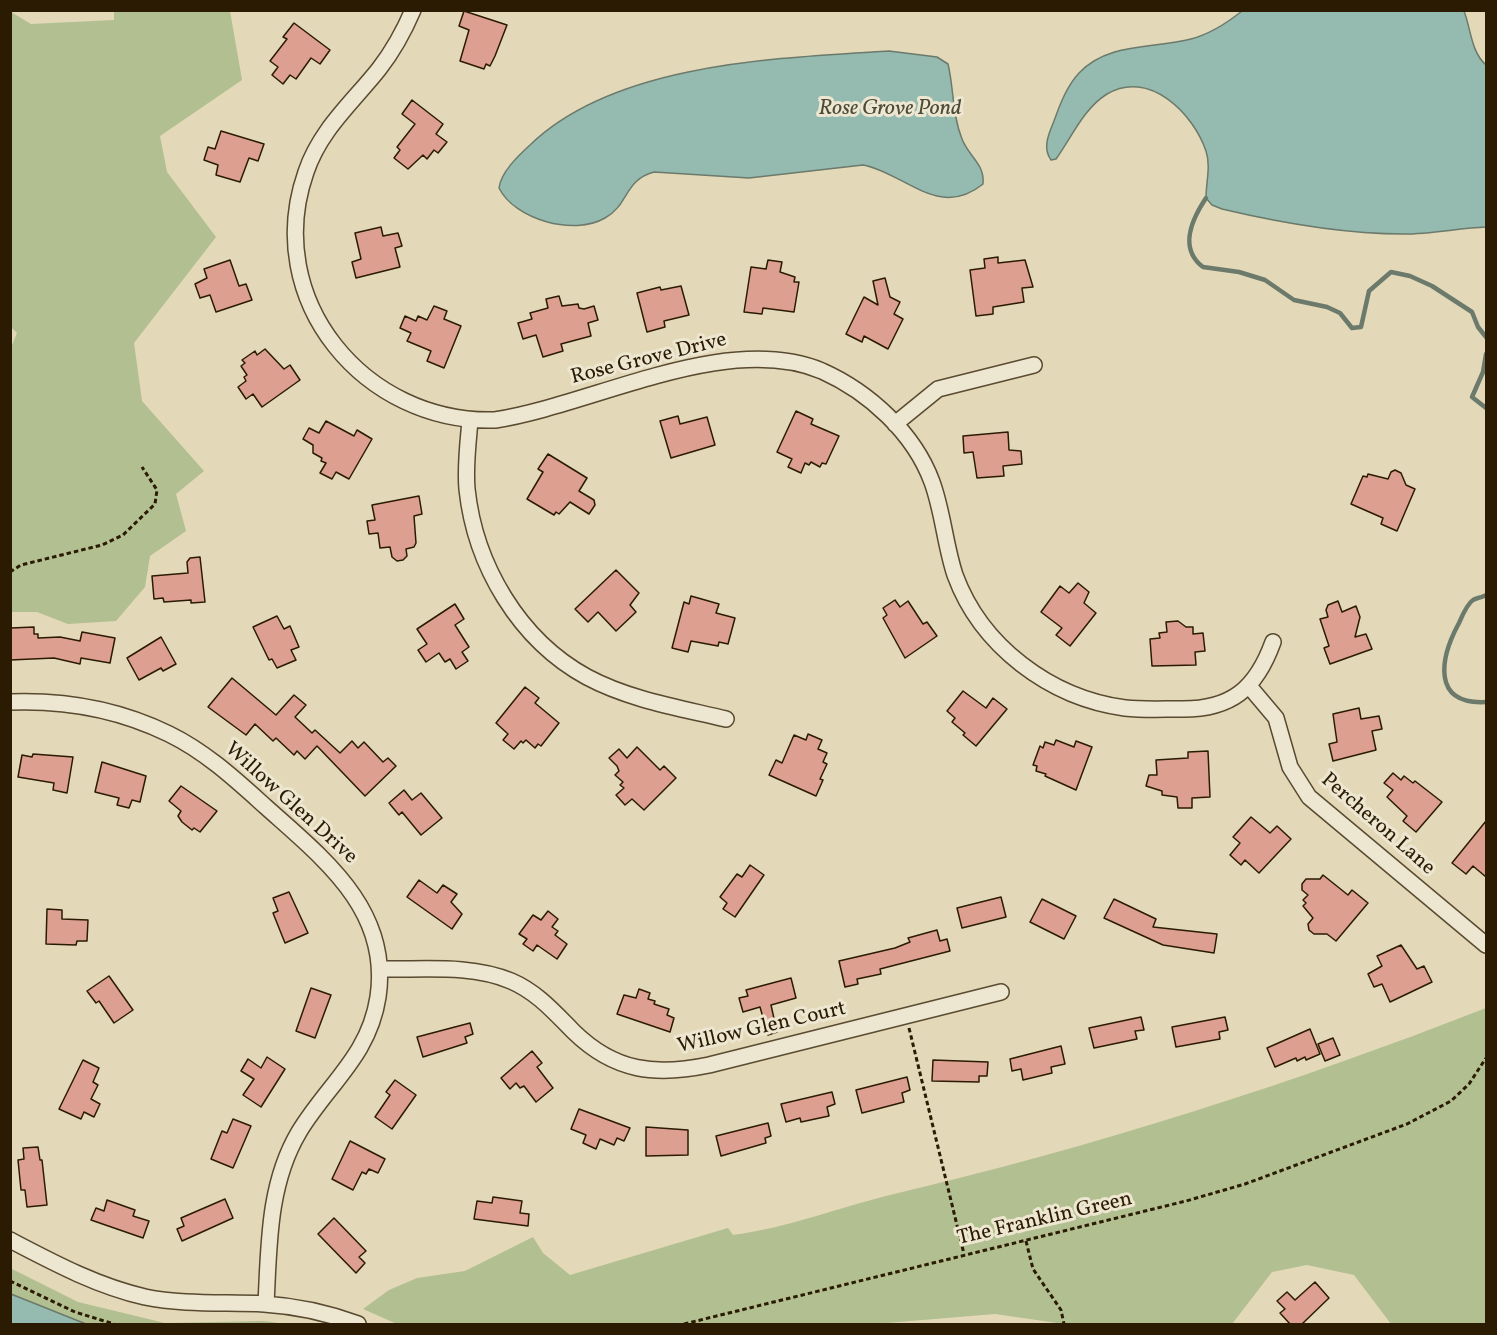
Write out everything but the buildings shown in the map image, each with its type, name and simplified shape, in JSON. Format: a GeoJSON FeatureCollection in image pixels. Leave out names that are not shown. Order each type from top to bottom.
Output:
{"type":"FeatureCollection","features":[{"type":"Feature","properties":{"kind":"street","name":"Rose Grove Drive"},"geometry":{"type":"LineString","coordinates":[[413,10],[390,53],[331,123],[305,172],[297,213],[298,253],[306,294],[333,343],[357,371],[392,396],[412,406],[453,419],[470,421],[510,417],[708,363],[758,358],[798,364],[836,378],[873,402],[895,424],[913,447],[932,482],[950,559],[964,594],[990,634],[1022,665],[1054,686],[1088,699],[1125,708],[1207,707],[1232,698],[1249,686],[1261,671],[1273,642]]}},
{"type":"Feature","properties":{"kind":"street"},"geometry":{"type":"LineString","coordinates":[[895,424],[938,388],[1034,364]]}},
{"type":"Feature","properties":{"kind":"street"},"geometry":{"type":"LineString","coordinates":[[470,421],[466,472],[473,526],[488,569],[524,625],[560,659],[606,686],[641,698],[726,719]]}},
{"type":"Feature","properties":{"kind":"street","name":"Percheron Lane"},"geometry":{"type":"LineString","coordinates":[[1249,686],[1276,718],[1290,768],[1309,796],[1486,945]]}},
{"type":"Feature","properties":{"kind":"street","name":"Willow Glen Drive"},"geometry":{"type":"LineString","coordinates":[[10,702],[65,704],[100,710],[167,733],[205,755],[342,877],[368,922],[380,969],[374,1018],[357,1057],[299,1133],[279,1181],[272,1211],[266,1304]]}},
{"type":"Feature","properties":{"kind":"street","name":"Willow Glen Court"},"geometry":{"type":"LineString","coordinates":[[380,969],[469,970],[513,982],[550,1007],[593,1048],[632,1067],[652,1071],[681,1071],[709,1065],[1001,992]]}},
{"type":"Feature","properties":{"kind":"street"},"geometry":{"type":"LineString","coordinates":[[10,1240],[73,1273],[146,1297],[177,1301],[266,1304],[328,1315],[358,1324]]}},
{"type":"Feature","properties":{"kind":"path"},"geometry":{"type":"LineString","coordinates":[[10,572],[21,565],[102,545],[123,535],[155,504],[157,490],[142,467]]}},
{"type":"Feature","properties":{"kind":"path"},"geometry":{"type":"LineString","coordinates":[[906,1016],[964,1254]]}},
{"type":"Feature","properties":{"kind":"path","name":"The Franklin Green"},"geometry":{"type":"LineString","coordinates":[[684,1324],[964,1254],[1026,1241],[1245,1184],[1407,1124],[1450,1101],[1469,1084],[1486,1058]]}},
{"type":"Feature","properties":{"kind":"path"},"geometry":{"type":"LineString","coordinates":[[1026,1241],[1033,1269],[1060,1310],[1064,1324]]}},
{"type":"Feature","properties":{"kind":"path"},"geometry":{"type":"LineString","coordinates":[[10,1281],[75,1312],[114,1324]]}},
{"type":"Feature","properties":{"kind":"green space"},"geometry":{"type":"Polygon","coordinates":[[[114,11],[230,11],[242,80],[160,136],[167,172],[216,237],[134,343],[142,401],[204,471],[176,494],[186,531],[150,556],[145,587],[116,621],[68,624],[37,612],[11,612],[10,350],[17,333],[10,326],[11,12],[31,24],[114,20],[114,11]]]}},
{"type":"Feature","properties":{"kind":"green space"},"geometry":{"type":"Polygon","coordinates":[[[1486,1008],[1486,1324],[1391,1324],[1354,1275],[1307,1265],[1272,1272],[1232,1324],[1064,1324],[995,1314],[874,1324],[397,1324],[363,1309],[389,1290],[417,1278],[465,1271],[533,1237],[543,1253],[570,1275],[728,1228],[733,1235],[773,1228],[870,1200],[1042,1156],[1266,1088],[1486,1008]]]}},
{"type":"Feature","properties":{"kind":"green space"},"geometry":{"type":"Polygon","coordinates":[[[10,1268],[78,1302],[165,1323],[264,1321],[287,1324],[86,1324],[11,1294],[10,1268]]]}},
{"type":"Feature","properties":{"kind":"water"},"geometry":{"type":"Polygon","coordinates":[[[1242,11],[1464,11],[1474,47],[1486,65],[1486,227],[1414,234],[1381,234],[1290,223],[1212,205],[1206,198],[1208,162],[1200,137],[1180,110],[1167,99],[1153,91],[1138,87],[1123,88],[1099,100],[1085,115],[1056,159],[1051,160],[1047,151],[1047,140],[1059,108],[1067,89],[1079,73],[1091,63],[1117,51],[1198,37],[1218,28],[1242,11]]]}},
{"type":"Feature","properties":{"kind":"water","name":"Rose Grove Pond"},"geometry":{"type":"Polygon","coordinates":[[[889,51],[937,57],[948,64],[959,130],[965,145],[982,171],[983,177],[983,184],[967,194],[952,197],[937,196],[863,165],[749,178],[654,172],[637,181],[613,213],[605,218],[592,223],[562,225],[546,222],[518,209],[499,188],[500,182],[515,159],[565,118],[606,97],[651,81],[748,62],[889,51]]]}},
{"type":"Feature","properties":{"kind":"water"},"geometry":{"type":"Polygon","coordinates":[[[11,1294],[86,1324],[11,1324],[11,1294]]]}},
{"type":"Feature","properties":{"kind":"waterway"},"geometry":{"type":"LineString","coordinates":[[1206,198],[1192,224],[1189,242],[1195,259],[1203,267],[1239,272],[1265,280],[1294,300],[1327,307],[1340,313],[1352,328],[1361,327],[1369,291],[1391,272],[1410,276],[1432,286],[1472,312],[1478,327],[1486,337]]}},
{"type":"Feature","properties":{"kind":"waterway"},"geometry":{"type":"LineString","coordinates":[[1486,354],[1483,372],[1472,397],[1486,408]]}},
{"type":"Feature","properties":{"kind":"waterway"},"geometry":{"type":"LineString","coordinates":[[1486,595],[1473,600],[1467,607],[1452,637],[1445,664],[1448,688],[1456,696],[1468,701],[1486,702]]}}]}
